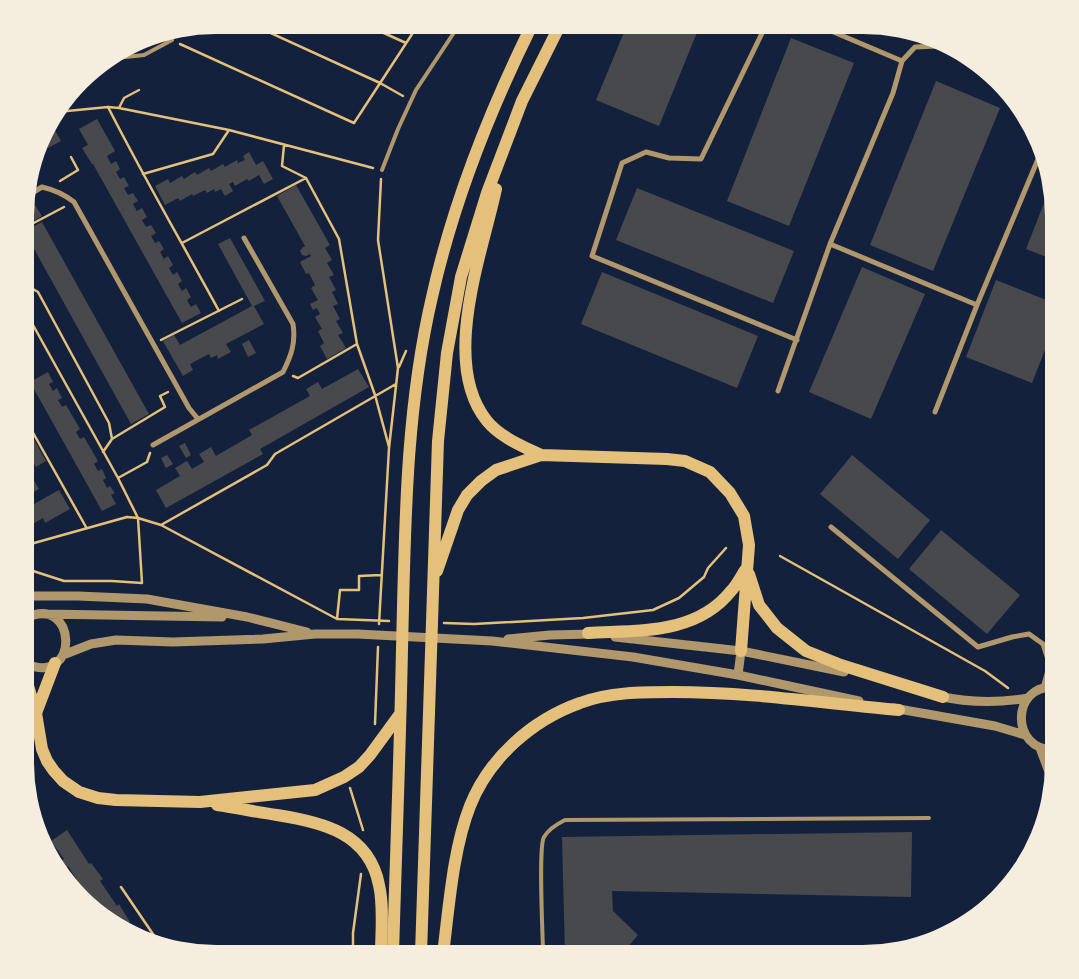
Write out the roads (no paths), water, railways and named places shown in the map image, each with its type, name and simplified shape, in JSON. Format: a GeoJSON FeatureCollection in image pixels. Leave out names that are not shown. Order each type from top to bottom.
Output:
{"type":"FeatureCollection","features":[{"type":"Feature","properties":{"kind":"main road"},"geometry":{"type":"LineString","coordinates":[[393,945],[404,557],[411,423],[420,357],[447,238],[476,152],[502,88],[528,34]]}},
{"type":"Feature","properties":{"kind":"main road"},"geometry":{"type":"LineString","coordinates":[[420,945],[438,441],[442,390],[452,318],[461,277],[487,193],[507,138],[530,83],[555,34]]}},
{"type":"Feature","properties":{"kind":"main road"},"geometry":{"type":"LineString","coordinates":[[507,138],[476,271],[466,325],[465,370],[476,405],[487,421],[499,433],[541,455]]}},
{"type":"Feature","properties":{"kind":"main road"},"geometry":{"type":"LineString","coordinates":[[432,586],[458,510],[467,495],[496,470],[541,455],[667,459],[685,462],[710,472],[730,492],[744,516],[749,545],[741,651]]}},
{"type":"Feature","properties":{"kind":"main road"},"geometry":{"type":"LineString","coordinates":[[588,633],[662,629],[686,624],[709,612],[731,592],[747,567]]}},
{"type":"Feature","properties":{"kind":"main road"},"geometry":{"type":"LineString","coordinates":[[747,567],[759,605],[777,628],[806,651],[841,665],[943,697]]}},
{"type":"Feature","properties":{"kind":"main road"},"geometry":{"type":"LineString","coordinates":[[36,713],[59,659]]}},
{"type":"Feature","properties":{"kind":"main road"},"geometry":{"type":"LineString","coordinates":[[444,945],[459,844],[471,804],[496,762],[529,730],[561,710],[581,702],[602,697],[648,692],[734,693],[899,710]]}},
{"type":"Feature","properties":{"kind":"main road"},"geometry":{"type":"LineString","coordinates":[[34,706],[39,738],[47,760],[59,776],[72,788],[88,795],[116,800],[200,802],[314,790],[344,778],[370,755],[400,714]]}},
{"type":"Feature","properties":{"kind":"main road"},"geometry":{"type":"LineString","coordinates":[[200,802],[320,823],[346,835],[361,848],[368,858],[379,884],[381,945]]}},
{"type":"Feature","properties":{"kind":"street"},"geometry":{"type":"LineString","coordinates":[[762,34],[701,158],[669,158],[646,152],[622,163],[592,256],[797,340]]}},
{"type":"Feature","properties":{"kind":"street"},"geometry":{"type":"LineString","coordinates":[[839,34],[902,61]]}},
{"type":"Feature","properties":{"kind":"street"},"geometry":{"type":"LineString","coordinates":[[778,391],[830,244],[893,94],[902,61],[915,47],[929,46]]}},
{"type":"Feature","properties":{"kind":"street"},"geometry":{"type":"LineString","coordinates":[[935,412],[976,305],[1037,161]]}},
{"type":"Feature","properties":{"kind":"street"},"geometry":{"type":"LineString","coordinates":[[35,191],[42,187],[54,190],[64,194],[74,202],[177,387],[198,419]]}},
{"type":"Feature","properties":{"kind":"street"},"geometry":{"type":"LineString","coordinates":[[153,445],[283,372],[291,355],[295,339],[293,324],[244,238]]}},
{"type":"Feature","properties":{"kind":"street"},"geometry":{"type":"LineString","coordinates":[[830,244],[976,305]]}},
{"type":"Feature","properties":{"kind":"street"},"geometry":{"type":"LineString","coordinates":[[831,527],[978,647],[984,647],[1012,636],[1029,634],[1043,644],[1045,650]]}},
{"type":"Feature","properties":{"kind":"street"},"geometry":{"type":"LineString","coordinates":[[34,596],[147,599],[247,617],[315,634]]}},
{"type":"Feature","properties":{"kind":"street"},"geometry":{"type":"LineString","coordinates":[[45,614],[54,617],[65,630],[66,647],[59,659]]}},
{"type":"Feature","properties":{"kind":"street"},"geometry":{"type":"LineString","coordinates":[[34,615],[247,617]]}},
{"type":"Feature","properties":{"kind":"street"},"geometry":{"type":"LineString","coordinates":[[492,641],[588,633],[741,651],[823,666],[943,697],[984,702],[1008,702],[1025,698],[1043,688],[1045,682]]}},
{"type":"Feature","properties":{"kind":"street"},"geometry":{"type":"LineString","coordinates":[[34,666],[41,668],[91,644],[116,640],[173,642],[263,639],[315,634],[358,634],[492,641],[633,657],[738,675],[899,710],[995,726],[1025,735]]}},
{"type":"Feature","properties":{"kind":"street"},"geometry":{"type":"LineString","coordinates":[[738,675],[741,651]]}},
{"type":"Feature","properties":{"kind":"street"},"geometry":{"type":"LineString","coordinates":[[1025,698],[1021,716],[1025,735],[1032,743],[1045,749]]}},
{"type":"Feature","properties":{"kind":"street"},"geometry":{"type":"LineString","coordinates":[[1040,748],[1045,761]]}},
{"type":"Feature","properties":{"kind":"lane"},"geometry":{"type":"LineString","coordinates":[[382,170],[416,90],[453,34]]}},
{"type":"Feature","properties":{"kind":"lane"},"geometry":{"type":"LineString","coordinates":[[129,56],[144,54],[172,40]]}},
{"type":"Feature","properties":{"kind":"lane"},"geometry":{"type":"LineString","coordinates":[[543,945],[543,838],[555,826],[565,820],[929,818]]}}]}
